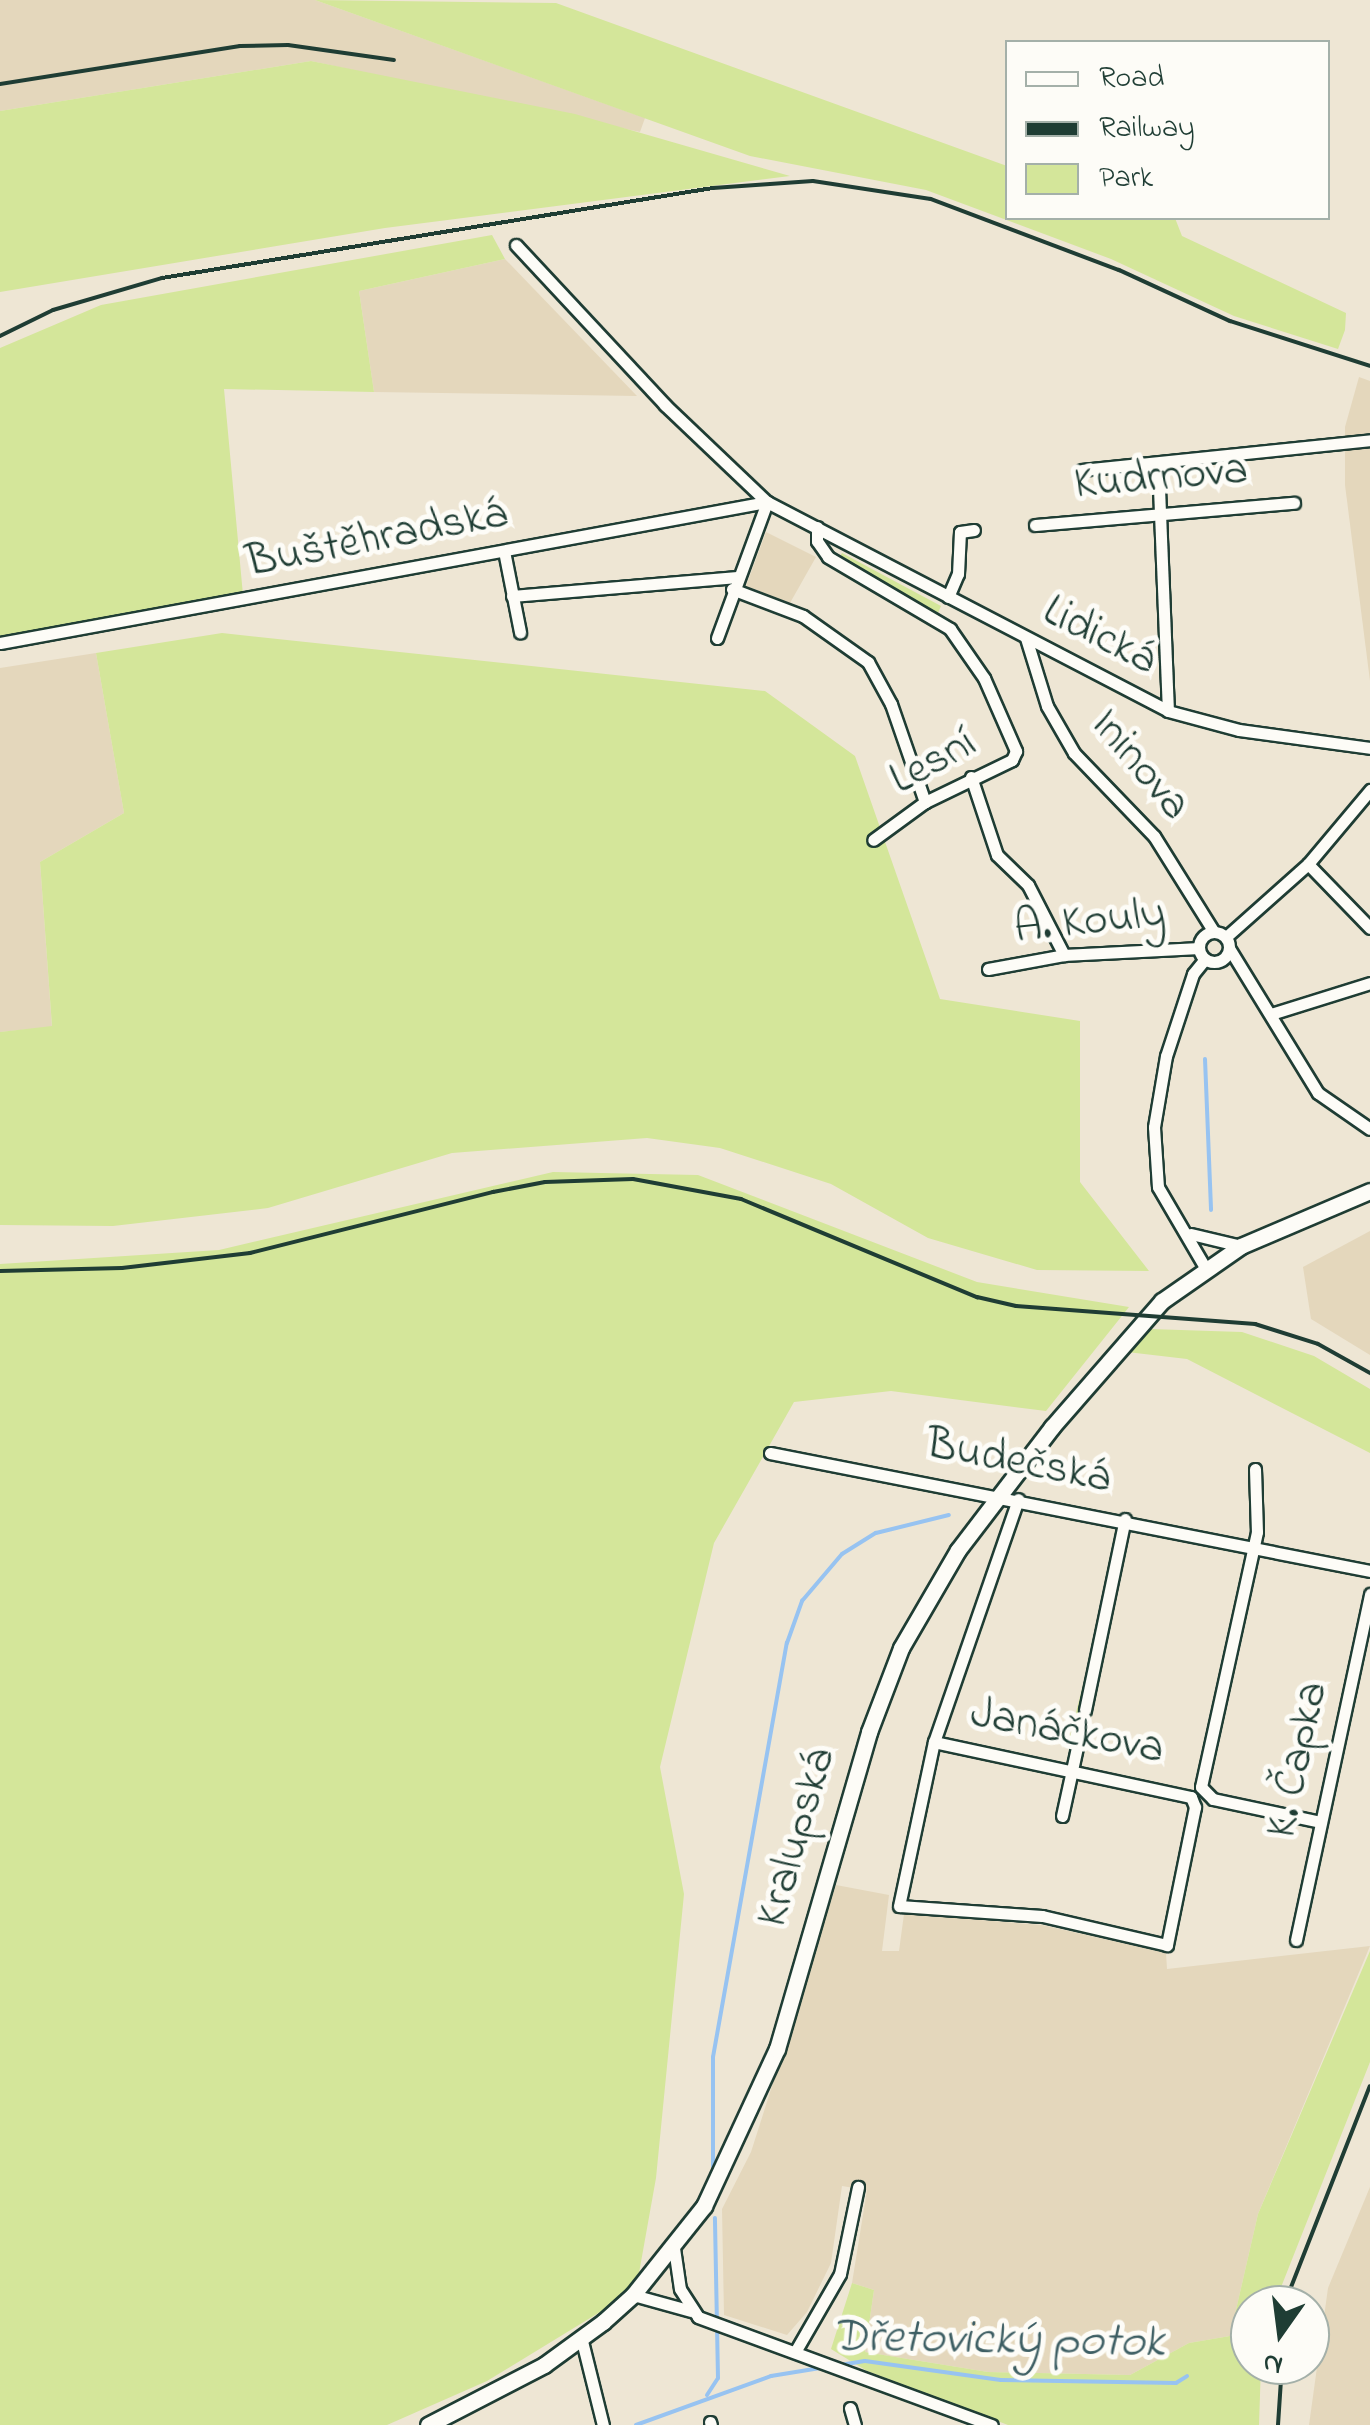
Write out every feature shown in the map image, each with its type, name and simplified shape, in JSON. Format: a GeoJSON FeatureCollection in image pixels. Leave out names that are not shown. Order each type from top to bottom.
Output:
{"type":"FeatureCollection","features":[{"type":"Feature","properties":{"kind":"main road","name":"Kralupská"},"geometry":{"type":"LineString","coordinates":[[428,2425],[544,2365],[582,2337],[633,2294],[674,2248],[720,2180],[776,2050],[868,1732],[902,1648],[930,1593],[999,1496],[1162,1301],[1242,1246],[1370,1191]]}},
{"type":"Feature","properties":{"kind":"street","name":"Lidická"},"geometry":{"type":"LineString","coordinates":[[516,246],[767,502],[1168,711],[1239,730],[1370,748]]}},
{"type":"Feature","properties":{"kind":"street"},"geometry":{"type":"LineString","coordinates":[[1082,470],[1370,440]]}},
{"type":"Feature","properties":{"kind":"street"},"geometry":{"type":"LineString","coordinates":[[1158,462],[1168,711]]}},
{"type":"Feature","properties":{"kind":"street","name":"Buštěhradská"},"geometry":{"type":"LineString","coordinates":[[0,643],[767,502]]}},
{"type":"Feature","properties":{"kind":"street"},"geometry":{"type":"LineString","coordinates":[[716,638],[767,502]]}},
{"type":"Feature","properties":{"kind":"street","name":"Kudrnova"},"geometry":{"type":"LineString","coordinates":[[1036,525],[1294,503]]}},
{"type":"Feature","properties":{"kind":"street","name":"Lesní"},"geometry":{"type":"LineString","coordinates":[[817,527],[818,545],[828,558],[938,619],[984,678],[1012,741],[1012,760],[924,802],[873,840]]}},
{"type":"Feature","properties":{"kind":"street"},"geometry":{"type":"LineString","coordinates":[[948,597],[958,574],[960,532],[974,530]]}},
{"type":"Feature","properties":{"kind":"street"},"geometry":{"type":"LineString","coordinates":[[504,551],[520,632]]}},
{"type":"Feature","properties":{"kind":"street"},"geometry":{"type":"LineString","coordinates":[[512,596],[734,583],[804,616],[868,662],[892,704],[924,802]]}},
{"type":"Feature","properties":{"kind":"street","name":"Ininova"},"geometry":{"type":"LineString","coordinates":[[1026,638],[1047,706],[1074,752],[1154,836],[1318,1093],[1370,1129]]}},
{"type":"Feature","properties":{"kind":"street"},"geometry":{"type":"LineString","coordinates":[[971,777],[997,855],[1028,885],[1064,955]]}},
{"type":"Feature","properties":{"kind":"street"},"geometry":{"type":"LineString","coordinates":[[1206,1269],[1191,1234],[1158,1187],[1154,1127],[1166,1056],[1193,974],[1202,954],[1308,864],[1370,790]]}},
{"type":"Feature","properties":{"kind":"street"},"geometry":{"type":"LineString","coordinates":[[1308,864],[1370,928]]}},
{"type":"Feature","properties":{"kind":"street"},"geometry":{"type":"LineString","coordinates":[[1202,954],[1220,961],[1223,939]]}},
{"type":"Feature","properties":{"kind":"street","name":"A. Kouly"},"geometry":{"type":"LineString","coordinates":[[988,969],[1064,955],[1202,954]]}},
{"type":"Feature","properties":{"kind":"street"},"geometry":{"type":"LineString","coordinates":[[1271,1014],[1370,983]]}},
{"type":"Feature","properties":{"kind":"street"},"geometry":{"type":"LineString","coordinates":[[1191,1234],[1242,1246]]}},
{"type":"Feature","properties":{"kind":"street","name":"Budečská"},"geometry":{"type":"LineString","coordinates":[[770,1453],[1125,1519],[1370,1570]]}},
{"type":"Feature","properties":{"kind":"street"},"geometry":{"type":"LineString","coordinates":[[1252,1544],[1254,1470]]}},
{"type":"Feature","properties":{"kind":"street"},"geometry":{"type":"LineString","coordinates":[[934,1742],[1018,1499]]}},
{"type":"Feature","properties":{"kind":"street"},"geometry":{"type":"LineString","coordinates":[[1085,1710],[1125,1519]]}},
{"type":"Feature","properties":{"kind":"street","name":"Janáčkova"},"geometry":{"type":"LineString","coordinates":[[1252,1544],[1202,1791],[1213,1799],[1321,1822]]}},
{"type":"Feature","properties":{"kind":"street","name":"K. Čapka"},"geometry":{"type":"LineString","coordinates":[[1296,1940],[1370,1594]]}},
{"type":"Feature","properties":{"kind":"street"},"geometry":{"type":"LineString","coordinates":[[1062,1816],[1079,1738]]}},
{"type":"Feature","properties":{"kind":"street","name":"Janáčkova"},"geometry":{"type":"LineString","coordinates":[[934,1742],[1072,1770],[1186,1793],[1195,1806],[1167,1945],[1042,1916],[899,1906],[934,1742]]}},
{"type":"Feature","properties":{"kind":"street"},"geometry":{"type":"LineString","coordinates":[[795,2352],[840,2274],[858,2187]]}},
{"type":"Feature","properties":{"kind":"street"},"geometry":{"type":"LineString","coordinates":[[674,2248],[691,2311]]}},
{"type":"Feature","properties":{"kind":"street"},"geometry":{"type":"LineString","coordinates":[[633,2294],[691,2311],[728,2330],[992,2425]]}},
{"type":"Feature","properties":{"kind":"street"},"geometry":{"type":"LineString","coordinates":[[582,2337],[603,2425]]}},
{"type":"Feature","properties":{"kind":"street"},"geometry":{"type":"LineString","coordinates":[[850,2408],[856,2425]]}},
{"type":"Feature","properties":{"kind":"shaded area"},"geometry":{"type":"Polygon","coordinates":[[[0,0],[315,0],[645,118],[640,132],[311,61],[0,111],[0,0]]]}},
{"type":"Feature","properties":{"kind":"shaded area"},"geometry":{"type":"Polygon","coordinates":[[[505,259],[637,396],[374,392],[359,291],[505,259]]]}},
{"type":"Feature","properties":{"kind":"shaded area"},"geometry":{"type":"Polygon","coordinates":[[[1359,377],[1370,381],[1370,681],[1345,485],[1345,427],[1359,377]]]}},
{"type":"Feature","properties":{"kind":"shaded area"},"geometry":{"type":"Polygon","coordinates":[[[766,532],[816,557],[790,603],[746,586],[766,532]]]}},
{"type":"Feature","properties":{"kind":"shaded area"},"geometry":{"type":"Polygon","coordinates":[[[96,653],[124,813],[40,862],[52,1027],[0,1032],[0,668],[96,653]]]}},
{"type":"Feature","properties":{"kind":"shaded area"},"geometry":{"type":"Polygon","coordinates":[[[1370,1231],[1370,1355],[1311,1319],[1303,1267],[1370,1231]]]}},
{"type":"Feature","properties":{"kind":"shaded area"},"geometry":{"type":"Polygon","coordinates":[[[836,1885],[889,1895],[882,1951],[899,1951],[904,1914],[1042,1925],[1166,1953],[1167,1969],[1370,1946],[1258,2214],[1242,2285],[1230,2285],[1230,2336],[1189,2343],[1130,2375],[988,2372],[865,2352],[874,2290],[852,2283],[867,2190],[842,2186],[831,2263],[807,2312],[787,2335],[724,2315],[722,2209],[751,2152],[836,1885]]]}},
{"type":"Feature","properties":{"kind":"shaded area"},"geometry":{"type":"Polygon","coordinates":[[[1370,2187],[1370,2425],[1309,2425],[1315,2385],[1330,2385],[1329,2285],[1370,2187]]]}},
{"type":"Feature","properties":{"kind":"green space"},"geometry":{"type":"Polygon","coordinates":[[[315,0],[556,3],[1005,165],[1005,219],[926,190],[750,156],[315,0]]]}},
{"type":"Feature","properties":{"kind":"green space"},"geometry":{"type":"Polygon","coordinates":[[[311,61],[575,114],[790,176],[385,228],[0,292],[0,111],[311,61]]]}},
{"type":"Feature","properties":{"kind":"green space"},"geometry":{"type":"Polygon","coordinates":[[[1006,220],[1176,220],[1182,236],[1346,313],[1345,330],[1338,349],[1234,316],[1111,259],[1006,220]]]}},
{"type":"Feature","properties":{"kind":"green space"},"geometry":{"type":"Polygon","coordinates":[[[492,235],[505,259],[359,291],[374,392],[224,389],[243,595],[0,636],[0,348],[101,305],[492,235]]]}},
{"type":"Feature","properties":{"kind":"green space"},"geometry":{"type":"Polygon","coordinates":[[[842,553],[941,606],[938,613],[839,558],[842,553]]]}},
{"type":"Feature","properties":{"kind":"green space"},"geometry":{"type":"Polygon","coordinates":[[[222,633],[765,691],[855,756],[940,999],[1080,1021],[1080,1182],[1149,1271],[1037,1270],[928,1238],[831,1184],[720,1148],[647,1138],[452,1153],[268,1208],[113,1226],[0,1225],[0,1032],[52,1026],[40,862],[124,813],[96,653],[222,633]]]}},
{"type":"Feature","properties":{"kind":"green space"},"geometry":{"type":"Polygon","coordinates":[[[553,1172],[698,1175],[977,1282],[1129,1307],[1046,1411],[891,1391],[794,1402],[714,1543],[660,1767],[684,1894],[656,2178],[636,2290],[487,2381],[387,2425],[0,2425],[0,1264],[219,1250],[553,1172]]]}},
{"type":"Feature","properties":{"kind":"green space"},"geometry":{"type":"Polygon","coordinates":[[[1150,1329],[1242,1332],[1314,1356],[1370,1389],[1370,1453],[1187,1359],[1127,1352],[1150,1329]]]}},
{"type":"Feature","properties":{"kind":"green space"},"geometry":{"type":"Polygon","coordinates":[[[1083,1685],[1083,1711],[1091,1716],[1086,1738],[1070,1736],[1083,1685]]]}},
{"type":"Feature","properties":{"kind":"green space"},"geometry":{"type":"Polygon","coordinates":[[[1370,1951],[1370,2062],[1282,2285],[1242,2285],[1258,2214],[1370,1951]]]}},
{"type":"Feature","properties":{"kind":"green space"},"geometry":{"type":"Polygon","coordinates":[[[852,2283],[874,2290],[865,2352],[988,2372],[1130,2375],[1189,2343],[1230,2336],[1230,2385],[1260,2385],[1259,2425],[1008,2425],[867,2371],[831,2349],[852,2283]]]}},
{"type":"Feature","properties":{"kind":"waterway"},"geometry":{"type":"LineString","coordinates":[[1205,1059],[1211,1210]]}},
{"type":"Feature","properties":{"kind":"waterway"},"geometry":{"type":"LineString","coordinates":[[713,2170],[713,2057],[787,1643],[802,1601],[842,1554],[876,1533],[949,1515]]}},
{"type":"Feature","properties":{"kind":"waterway"},"geometry":{"type":"LineString","coordinates":[[707,2395],[718,2378],[715,2218]]}},
{"type":"Feature","properties":{"kind":"waterway","name":"Dřetovický potok"},"geometry":{"type":"LineString","coordinates":[[840,2365],[865,2361],[1001,2380],[1176,2383],[1187,2376]]}},
{"type":"Feature","properties":{"kind":"waterway","name":"Dřetovický potok"},"geometry":{"type":"LineString","coordinates":[[636,2425],[771,2376],[826,2367]]}},
{"type":"Feature","properties":{"kind":"railway"},"geometry":{"type":"LineString","coordinates":[[0,84],[240,46],[288,45],[394,60]]}},
{"type":"Feature","properties":{"kind":"railway"},"geometry":{"type":"LineString","coordinates":[[0,336],[53,310],[162,278],[713,188],[813,181],[931,199],[1119,270],[1230,321],[1370,366]]}},
{"type":"Feature","properties":{"kind":"railway"},"geometry":{"type":"LineString","coordinates":[[0,1271],[122,1268],[250,1253],[493,1192],[545,1182],[633,1179],[741,1199],[977,1297],[1016,1306],[1255,1324],[1318,1344],[1370,1373]]}},
{"type":"Feature","properties":{"kind":"railway"},"geometry":{"type":"LineString","coordinates":[[1292,2285],[1370,2086]]}},
{"type":"Feature","properties":{"kind":"railway"},"geometry":{"type":"LineString","coordinates":[[1278,2425],[1281,2385]]}}]}
